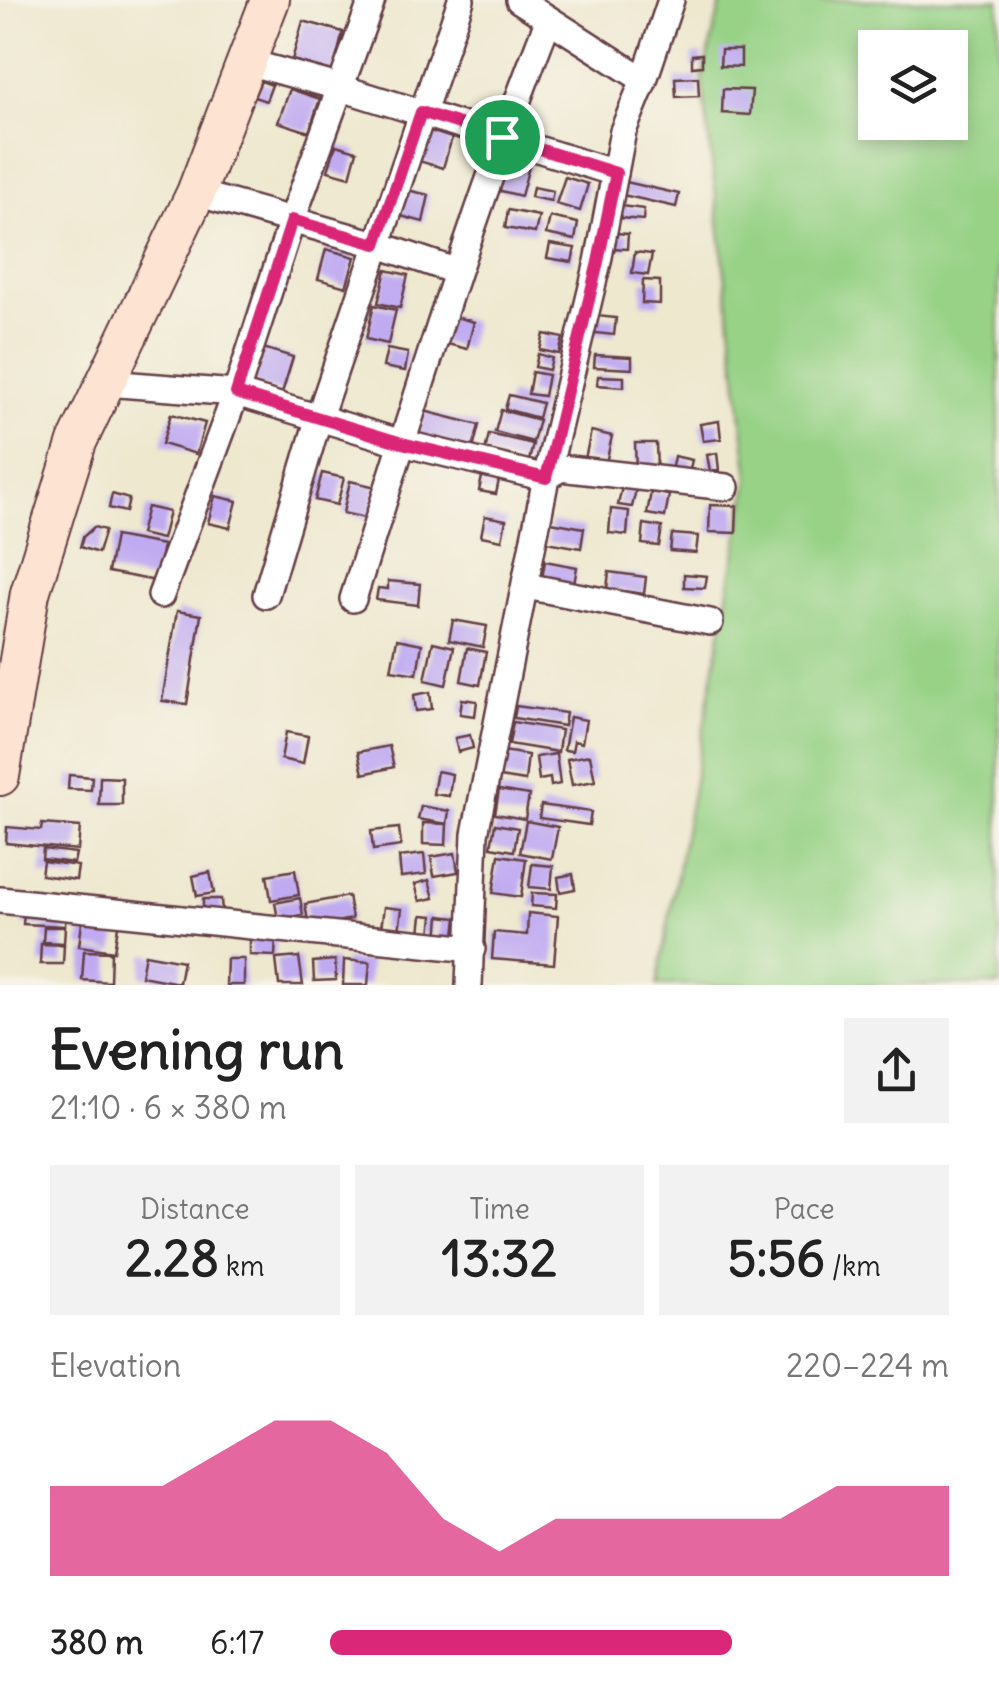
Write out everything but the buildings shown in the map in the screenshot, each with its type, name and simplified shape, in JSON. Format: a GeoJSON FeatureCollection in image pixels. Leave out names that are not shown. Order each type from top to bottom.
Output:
{"type":"FeatureCollection","features":[{"type":"Feature","properties":{"kind":"main road"},"geometry":{"type":"LineString","coordinates":[[0,776],[30,593],[78,442],[196,193],[270,0]]}},
{"type":"Feature","properties":{"kind":"street"},"geometry":{"type":"LineString","coordinates":[[161,594],[236,393],[338,87],[372,0]]}},
{"type":"Feature","properties":{"kind":"street"},"geometry":{"type":"LineString","coordinates":[[266,595],[376,244],[461,0]]}},
{"type":"Feature","properties":{"kind":"street"},"geometry":{"type":"LineString","coordinates":[[519,0],[644,80]]}},
{"type":"Feature","properties":{"kind":"street"},"geometry":{"type":"LineString","coordinates":[[469,985],[475,834],[546,478],[598,262],[623,131],[670,0]]}},
{"type":"Feature","properties":{"kind":"street"},"geometry":{"type":"LineString","coordinates":[[352,599],[456,270],[548,21]]}},
{"type":"Feature","properties":{"kind":"street"},"geometry":{"type":"LineString","coordinates":[[248,62],[616,173]]}},
{"type":"Feature","properties":{"kind":"street"},"geometry":{"type":"LineString","coordinates":[[196,193],[456,270]]}},
{"type":"Feature","properties":{"kind":"street"},"geometry":{"type":"LineString","coordinates":[[106,382],[236,393],[402,443],[546,478],[560,468],[726,487]]}},
{"type":"Feature","properties":{"kind":"street"},"geometry":{"type":"LineString","coordinates":[[526,586],[710,622]]}},
{"type":"Feature","properties":{"kind":"street"},"geometry":{"type":"LineString","coordinates":[[0,900],[472,948]]}},
{"type":"Feature","properties":{"kind":"green space"},"geometry":{"type":"Polygon","coordinates":[[[722,0],[999,0],[999,985],[657,985],[749,478],[702,79],[722,0]]]}},
{"type":"Feature","properties":{"kind":"route"},"geometry":{"type":"LineString","coordinates":[[421,112],[502,137],[616,173],[546,478],[402,443],[236,393],[292,220],[376,244],[421,112]]}}]}
